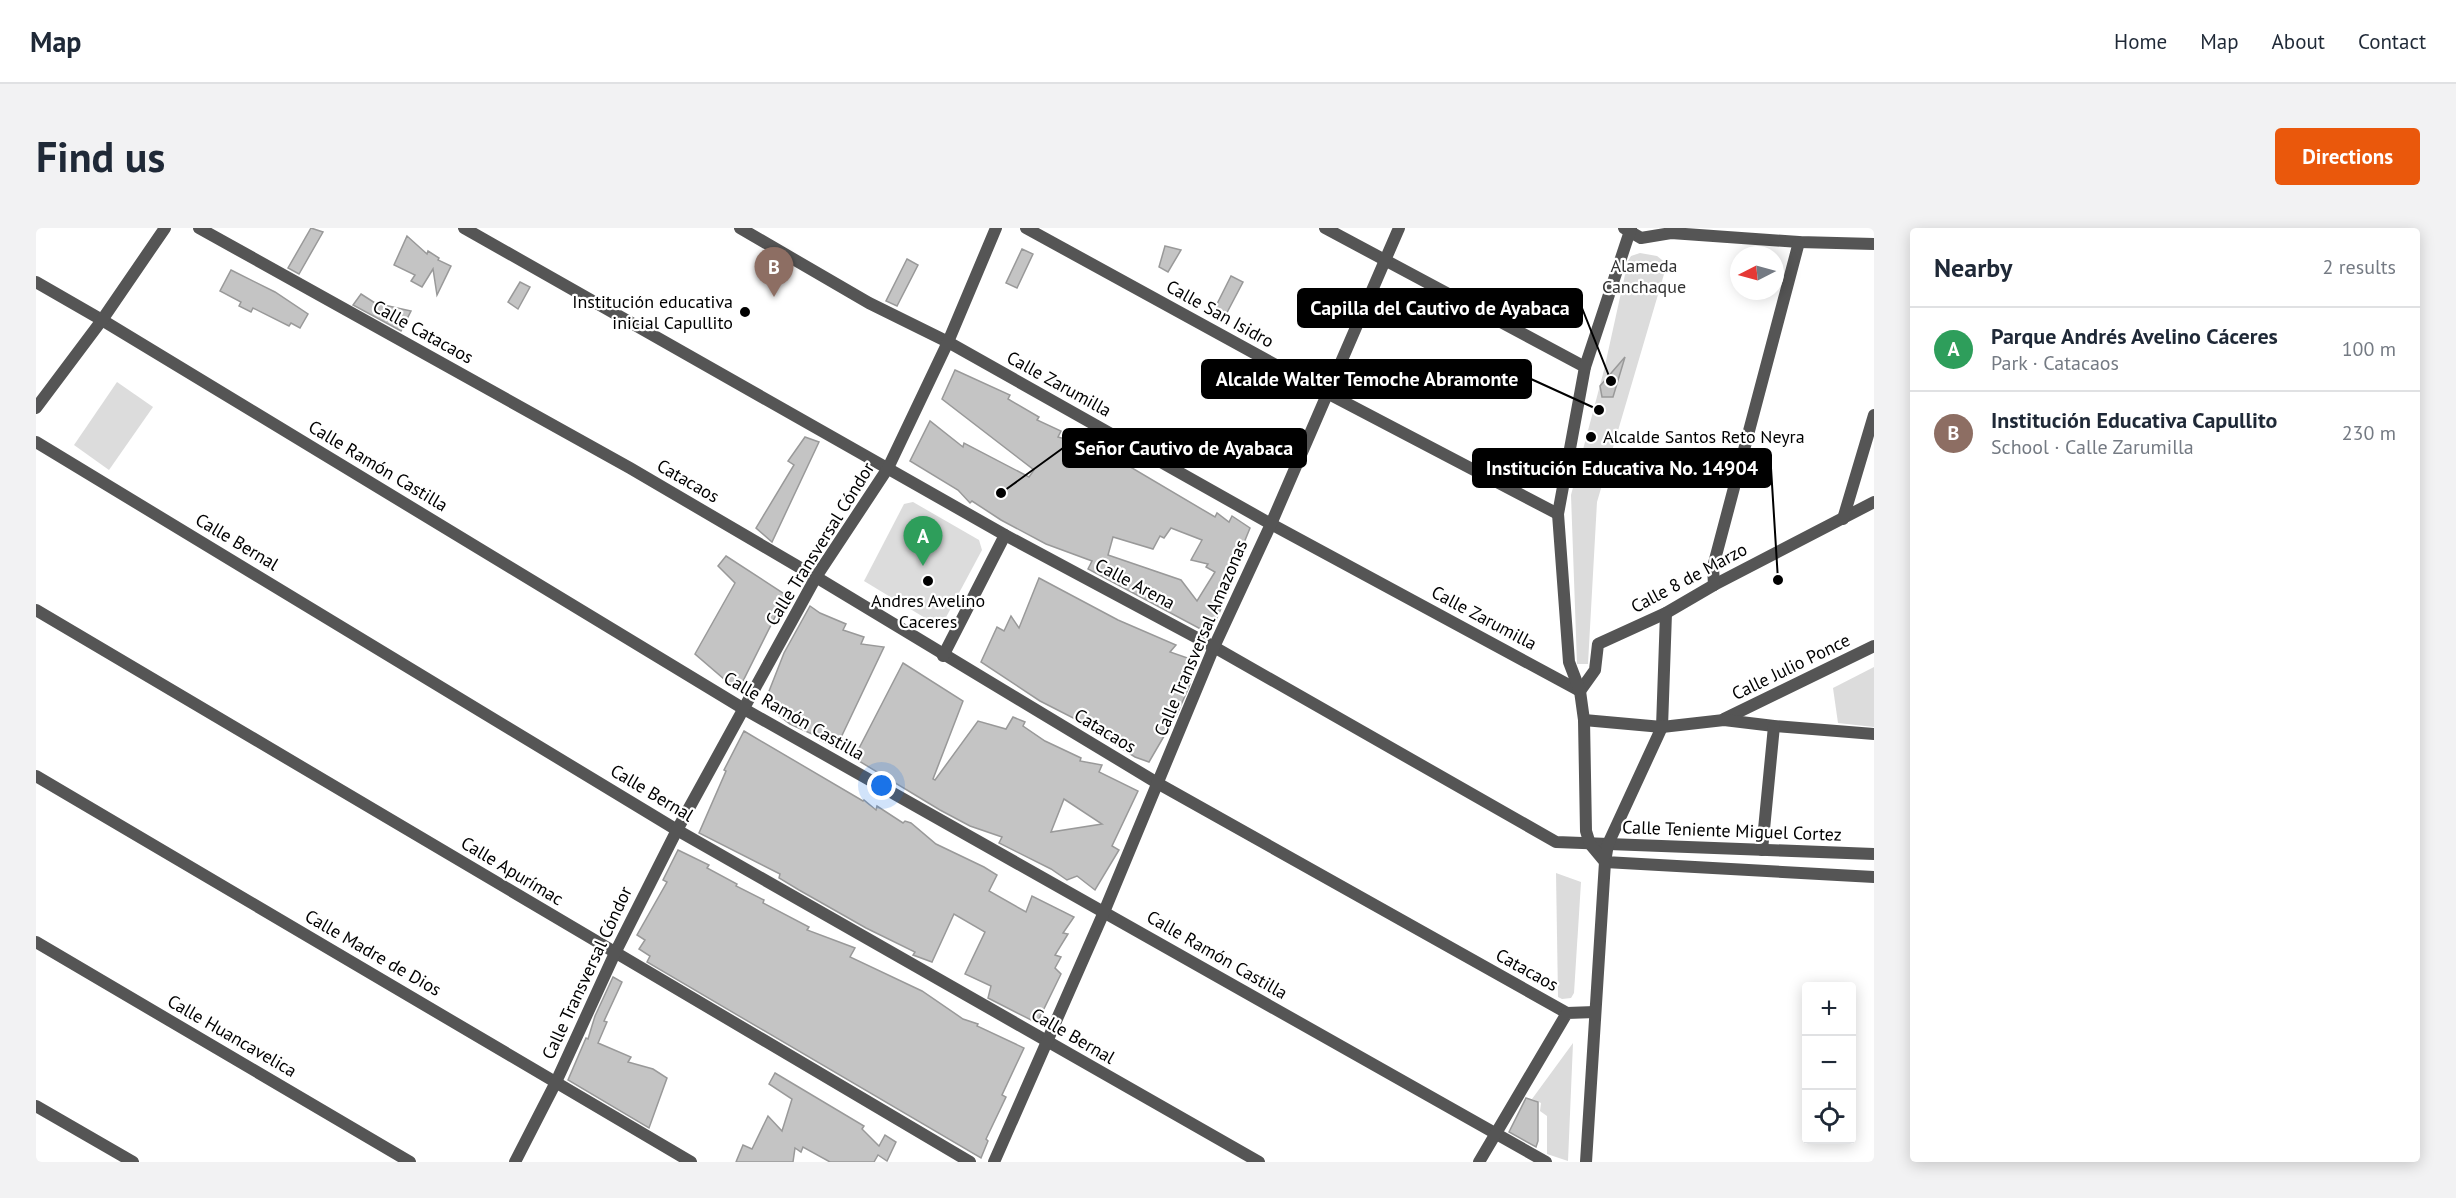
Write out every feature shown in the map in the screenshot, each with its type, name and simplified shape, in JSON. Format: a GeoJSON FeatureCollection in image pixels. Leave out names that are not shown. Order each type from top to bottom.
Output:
{"type":"FeatureCollection","features":[{"type":"Feature","properties":{"kind":"street"},"geometry":{"type":"LineString","coordinates":[[36,408],[102,320],[165,228]]}},
{"type":"Feature","properties":{"kind":"street","name":"Calle Catacaos"},"geometry":{"type":"LineString","coordinates":[[199,228],[630,468]]}},
{"type":"Feature","properties":{"kind":"street","name":"Calle Arena"},"geometry":{"type":"LineString","coordinates":[[464,228],[1005,535],[1214,647],[1556,842],[1590,844]]}},
{"type":"Feature","properties":{"kind":"street","name":"Calle Zarumilla"},"geometry":{"type":"LineString","coordinates":[[741,228],[869,303],[948,342],[1271,524],[1580,691]]}},
{"type":"Feature","properties":{"kind":"street","name":"Calle Transversal Cóndor"},"geometry":{"type":"LineString","coordinates":[[515,1162],[677,830],[816,577],[888,468],[948,342],[996,228]]}},
{"type":"Feature","properties":{"kind":"street","name":"Calle San Isidro"},"geometry":{"type":"LineString","coordinates":[[1026,228],[1327,393],[1558,514]]}},
{"type":"Feature","properties":{"kind":"street"},"geometry":{"type":"LineString","coordinates":[[1325,228],[1585,367]]}},
{"type":"Feature","properties":{"kind":"street","name":"Calle Transversal Amazonas"},"geometry":{"type":"LineString","coordinates":[[994,1162],[1159,784],[1214,647],[1271,524],[1399,228]]}},
{"type":"Feature","properties":{"kind":"street"},"geometry":{"type":"LineString","coordinates":[[1605,862],[1590,844],[1585,818],[1584,720],[1580,691],[1569,662],[1558,514],[1585,367],[1629,229],[1641,238],[1671,233],[1799,242],[1874,244]]}},
{"type":"Feature","properties":{"kind":"street"},"geometry":{"type":"LineString","coordinates":[[1714,585],[1713,567],[1799,242]]}},
{"type":"Feature","properties":{"kind":"street","name":"Calle Ramón Castilla"},"geometry":{"type":"LineString","coordinates":[[36,282],[744,710],[1546,1162]]}},
{"type":"Feature","properties":{"kind":"street"},"geometry":{"type":"LineString","coordinates":[[1843,519],[1874,415]]}},
{"type":"Feature","properties":{"kind":"street","name":"Calle Bernal"},"geometry":{"type":"LineString","coordinates":[[36,442],[677,830],[1259,1162]]}},
{"type":"Feature","properties":{"kind":"street","name":"Catacaos"},"geometry":{"type":"LineString","coordinates":[[630,468],[816,577],[943,656],[1159,784],[1567,1013]]}},
{"type":"Feature","properties":{"kind":"street","name":"Calle 8 de Marzo"},"geometry":{"type":"LineString","coordinates":[[1580,691],[1595,670],[1598,644],[1666,613],[1714,585],[1874,502]]}},
{"type":"Feature","properties":{"kind":"street"},"geometry":{"type":"LineString","coordinates":[[943,656],[1005,535]]}},
{"type":"Feature","properties":{"kind":"street","name":"Calle Apurímac"},"geometry":{"type":"LineString","coordinates":[[36,610],[970,1162]]}},
{"type":"Feature","properties":{"kind":"street"},"geometry":{"type":"LineString","coordinates":[[1586,1162],[1605,862],[1608,844],[1662,727],[1666,613]]}},
{"type":"Feature","properties":{"kind":"street","name":"Calle Julio Ponce"},"geometry":{"type":"LineString","coordinates":[[1724,720],[1874,646]]}},
{"type":"Feature","properties":{"kind":"street"},"geometry":{"type":"LineString","coordinates":[[1584,720],[1662,727],[1724,720],[1874,734]]}},
{"type":"Feature","properties":{"kind":"street"},"geometry":{"type":"LineString","coordinates":[[1762,850],[1774,726]]}},
{"type":"Feature","properties":{"kind":"street","name":"Calle Madre de Dios"},"geometry":{"type":"LineString","coordinates":[[36,776],[691,1162]]}},
{"type":"Feature","properties":{"kind":"street","name":"Calle Teniente Miguel Cortez"},"geometry":{"type":"LineString","coordinates":[[1590,844],[1874,854]]}},
{"type":"Feature","properties":{"kind":"street","name":"Calle Teniente Miguel Cortez"},"geometry":{"type":"LineString","coordinates":[[1605,862],[1874,878]]}},
{"type":"Feature","properties":{"kind":"street","name":"Calle Huancavelica"},"geometry":{"type":"LineString","coordinates":[[36,942],[410,1162]]}},
{"type":"Feature","properties":{"kind":"street"},"geometry":{"type":"LineString","coordinates":[[1479,1162],[1567,1013],[1595,1012]]}},
{"type":"Feature","properties":{"kind":"street"},"geometry":{"type":"LineString","coordinates":[[36,1106],[133,1162]]}},
{"type":"Feature","properties":{"kind":"green space","name":"Alameda Canchaque"},"geometry":{"type":"Polygon","coordinates":[[[1640,253],[1657,256],[1667,264],[1597,502],[1588,664],[1577,664],[1571,495],[1604,370],[1628,261],[1631,256],[1640,253]]]}},
{"type":"Feature","properties":{"kind":"green space"},"geometry":{"type":"Polygon","coordinates":[[[117,382],[153,407],[109,470],[74,445],[117,382]]]}},
{"type":"Feature","properties":{"kind":"green space"},"geometry":{"type":"Polygon","coordinates":[[[913,502],[979,540],[982,550],[944,621],[935,624],[864,581],[904,504],[913,502]]]}},
{"type":"Feature","properties":{"kind":"green space"},"geometry":{"type":"Polygon","coordinates":[[[1874,667],[1874,727],[1838,723],[1833,688],[1874,667]]]}},
{"type":"Feature","properties":{"kind":"green space"},"geometry":{"type":"Polygon","coordinates":[[[1556,873],[1581,882],[1574,993],[1571,998],[1562,999],[1558,997],[1556,873]]]}},
{"type":"Feature","properties":{"kind":"green space"},"geometry":{"type":"Polygon","coordinates":[[[1573,1043],[1568,1161],[1547,1154],[1547,1116],[1540,1111],[1541,1103],[1532,1099],[1573,1043]]]}},
{"type":"Feature","properties":{"kind":"building"},"geometry":{"type":"Polygon","coordinates":[[[311,228],[323,232],[299,274],[288,268],[311,228]]]}},
{"type":"Feature","properties":{"kind":"building"},"geometry":{"type":"Polygon","coordinates":[[[407,236],[427,254],[428,251],[439,258],[438,260],[451,266],[437,295],[433,269],[422,287],[411,281],[415,275],[394,265],[407,236]]]}},
{"type":"Feature","properties":{"kind":"building"},"geometry":{"type":"Polygon","coordinates":[[[1165,246],[1181,250],[1168,272],[1159,267],[1165,246]]]}},
{"type":"Feature","properties":{"kind":"building"},"geometry":{"type":"Polygon","coordinates":[[[1022,249],[1033,254],[1017,288],[1006,283],[1022,249]]]}},
{"type":"Feature","properties":{"kind":"building"},"geometry":{"type":"Polygon","coordinates":[[[907,259],[918,265],[897,306],[886,301],[907,259]]]}},
{"type":"Feature","properties":{"kind":"building"},"geometry":{"type":"Polygon","coordinates":[[[231,270],[275,292],[308,314],[300,328],[291,323],[289,326],[253,308],[251,312],[239,306],[241,302],[220,291],[231,270]]]}},
{"type":"Feature","properties":{"kind":"building"},"geometry":{"type":"Polygon","coordinates":[[[1231,276],[1243,282],[1222,322],[1211,316],[1231,276]]]}},
{"type":"Feature","properties":{"kind":"building"},"geometry":{"type":"Polygon","coordinates":[[[520,282],[530,287],[518,309],[508,302],[520,282]]]}},
{"type":"Feature","properties":{"kind":"building"},"geometry":{"type":"Polygon","coordinates":[[[361,294],[375,303],[411,311],[401,331],[353,305],[361,294]]]}},
{"type":"Feature","properties":{"kind":"building"},"geometry":{"type":"Polygon","coordinates":[[[1625,357],[1613,397],[1602,397],[1600,386],[1625,357]]]}},
{"type":"Feature","properties":{"kind":"building"},"geometry":{"type":"Polygon","coordinates":[[[955,370],[1010,395],[1008,399],[1039,417],[1037,420],[1061,431],[1058,437],[1100,449],[1215,517],[1217,513],[1229,522],[1232,516],[1250,528],[1226,587],[1229,588],[1218,616],[1208,633],[1088,569],[1092,561],[1046,544],[1001,520],[972,501],[970,503],[958,490],[910,461],[930,421],[963,447],[964,443],[1029,477],[1034,470],[942,399],[955,370]],[[1171,528],[1164,538],[1160,536],[1153,549],[1113,537],[1108,555],[1181,580],[1197,601],[1215,572],[1206,567],[1208,564],[1191,560],[1202,540],[1171,528]]]}},
{"type":"Feature","properties":{"kind":"building"},"geometry":{"type":"Polygon","coordinates":[[[805,437],[819,442],[772,542],[756,528],[794,465],[788,461],[805,437]]]}},
{"type":"Feature","properties":{"kind":"building"},"geometry":{"type":"Polygon","coordinates":[[[726,556],[786,595],[738,691],[695,654],[735,583],[718,566],[726,556]]]}},
{"type":"Feature","properties":{"kind":"building"},"geometry":{"type":"Polygon","coordinates":[[[1039,578],[1118,620],[1176,645],[1170,652],[1196,661],[1189,687],[1177,714],[1149,762],[1135,757],[1092,730],[1093,728],[1040,701],[981,662],[997,627],[1004,631],[1011,616],[1019,628],[1039,578]]]}},
{"type":"Feature","properties":{"kind":"building"},"geometry":{"type":"Polygon","coordinates":[[[810,606],[846,624],[843,630],[864,637],[861,644],[884,647],[836,748],[820,740],[821,738],[790,724],[764,704],[784,653],[810,606]]]}},
{"type":"Feature","properties":{"kind":"building"},"geometry":{"type":"Polygon","coordinates":[[[903,663],[963,701],[933,779],[935,780],[978,721],[1006,729],[1013,717],[1025,722],[1023,726],[1045,741],[1081,758],[1080,761],[1102,765],[1099,772],[1138,791],[1112,846],[1119,850],[1095,890],[1077,876],[1067,880],[1051,869],[999,843],[1002,837],[970,826],[940,810],[854,758],[903,663]],[[1064,799],[1051,832],[1102,824],[1064,799]]]}},
{"type":"Feature","properties":{"kind":"building"},"geometry":{"type":"Polygon","coordinates":[[[744,731],[864,800],[876,810],[877,806],[903,823],[905,821],[911,823],[936,844],[997,875],[989,891],[1026,912],[1032,896],[1074,917],[1063,933],[1068,934],[1055,955],[1061,957],[1055,968],[1061,974],[1037,1023],[988,998],[991,986],[965,974],[985,932],[954,914],[932,962],[913,955],[915,952],[866,928],[799,890],[779,878],[780,874],[699,833],[726,771],[724,770],[744,731]]]}},
{"type":"Feature","properties":{"kind":"building"},"geometry":{"type":"Polygon","coordinates":[[[678,850],[709,865],[707,868],[764,900],[763,903],[809,927],[807,930],[855,948],[850,957],[922,991],[963,1019],[978,1024],[977,1026],[1024,1048],[1002,1095],[1006,1097],[986,1139],[988,1141],[981,1158],[647,962],[650,956],[639,949],[645,940],[637,935],[667,882],[663,880],[678,850]]]}},
{"type":"Feature","properties":{"kind":"building"},"geometry":{"type":"Polygon","coordinates":[[[613,977],[622,982],[604,1021],[607,1022],[598,1043],[631,1057],[628,1062],[653,1069],[667,1078],[649,1128],[568,1080],[586,1038],[588,1039],[595,1016],[613,977]]]}},
{"type":"Feature","properties":{"kind":"building"},"geometry":{"type":"Polygon","coordinates":[[[775,1073],[864,1126],[862,1129],[879,1146],[885,1135],[896,1142],[887,1161],[878,1155],[874,1162],[830,1162],[803,1147],[801,1152],[795,1148],[793,1162],[736,1162],[743,1145],[752,1149],[768,1116],[782,1131],[792,1099],[769,1084],[775,1073]]]}},
{"type":"Feature","properties":{"kind":"building"},"geometry":{"type":"Polygon","coordinates":[[[1526,1098],[1538,1102],[1536,1147],[1509,1132],[1526,1098]]]}},
{"type":"Feature","properties":{"kind":"place","name":"Institución Educativa Capullito"},"geometry":{"type":"Point","coordinates":[774,297]}},
{"type":"Feature","properties":{"kind":"place","name":"Institución educativa inicial Capullito"},"geometry":{"type":"Point","coordinates":[745,312]}},
{"type":"Feature","properties":{"kind":"place","name":"Capilla del Cautivo de Ayabaca"},"geometry":{"type":"Point","coordinates":[1611,381]}},
{"type":"Feature","properties":{"kind":"place","name":"Alcalde Walter Temoche Abramonte"},"geometry":{"type":"Point","coordinates":[1599,410]}},
{"type":"Feature","properties":{"kind":"place","name":"Alcalde Santos Reto Neyra"},"geometry":{"type":"Point","coordinates":[1591,437]}},
{"type":"Feature","properties":{"kind":"place","name":"Señor Cautivo de Ayabaca"},"geometry":{"type":"Point","coordinates":[1001,493]}},
{"type":"Feature","properties":{"kind":"place","name":"Parque Andrés Avelino Cáceres"},"geometry":{"type":"Point","coordinates":[923,566]}},
{"type":"Feature","properties":{"kind":"place","name":"Institución Educativa No. 14904"},"geometry":{"type":"Point","coordinates":[1778,580]}},
{"type":"Feature","properties":{"kind":"place","name":"Andres Avelino Caceres"},"geometry":{"type":"Point","coordinates":[928,581]}}]}
